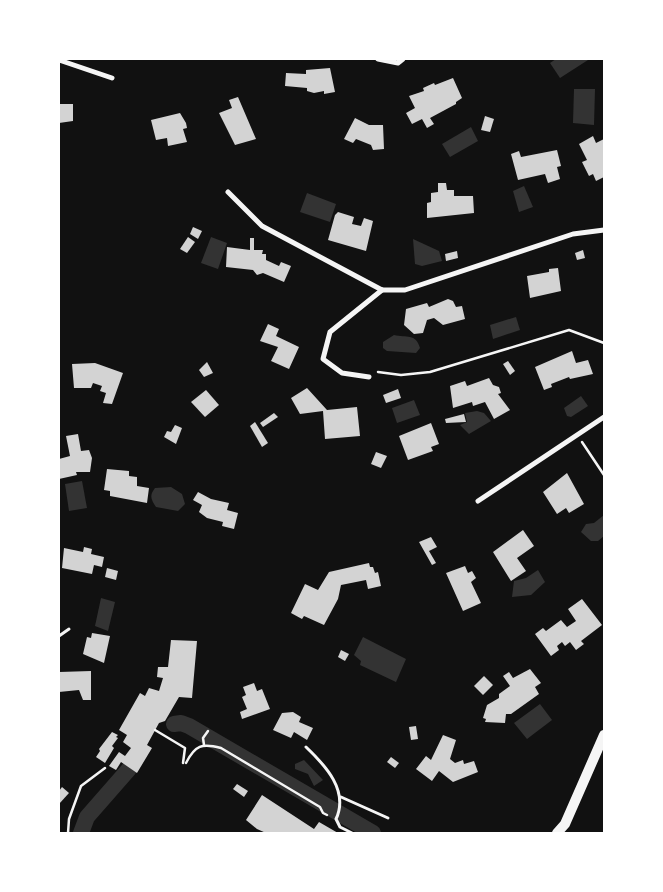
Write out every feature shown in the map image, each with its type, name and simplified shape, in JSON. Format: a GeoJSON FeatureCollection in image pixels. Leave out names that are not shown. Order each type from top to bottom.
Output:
{"type":"FeatureCollection","features":[{"type":"Feature","properties":{"kind":"main road"},"geometry":{"type":"LineString","coordinates":[[557,833],[565,824],[604,735]]}},
{"type":"Feature","properties":{"kind":"street"},"geometry":{"type":"LineString","coordinates":[[378,59],[398,63],[403,59]]}},
{"type":"Feature","properties":{"kind":"street"},"geometry":{"type":"LineString","coordinates":[[59,60],[112,78]]}},
{"type":"Feature","properties":{"kind":"street"},"geometry":{"type":"LineString","coordinates":[[228,192],[262,226],[382,290],[405,290],[573,234],[604,230]]}},
{"type":"Feature","properties":{"kind":"street"},"geometry":{"type":"LineString","coordinates":[[369,377],[342,372],[323,359],[330,332],[382,290]]}},
{"type":"Feature","properties":{"kind":"street"},"geometry":{"type":"LineString","coordinates":[[478,501],[604,417]]}},
{"type":"Feature","properties":{"kind":"lane"},"geometry":{"type":"LineString","coordinates":[[59,636],[69,629]]}},
{"type":"Feature","properties":{"kind":"lane"},"geometry":{"type":"LineString","coordinates":[[306,747],[332,776],[341,797],[341,809],[336,818],[340,827],[352,833]]}},
{"type":"Feature","properties":{"kind":"lane"},"geometry":{"type":"LineString","coordinates":[[341,797],[388,818]]}},
{"type":"Feature","properties":{"kind":"path"},"geometry":{"type":"LineString","coordinates":[[369,377],[380,371],[401,375],[430,372],[569,330],[604,343]]}},
{"type":"Feature","properties":{"kind":"path"},"geometry":{"type":"LineString","coordinates":[[577,435],[604,475]]}},
{"type":"Feature","properties":{"kind":"path"},"geometry":{"type":"LineString","coordinates":[[155,730],[185,748],[184,763],[192,751],[204,745],[220,748],[320,807],[322,813],[336,818]]}},
{"type":"Feature","properties":{"kind":"path"},"geometry":{"type":"LineString","coordinates":[[204,745],[203,738],[208,731]]}},
{"type":"Feature","properties":{"kind":"path"},"geometry":{"type":"LineString","coordinates":[[68,833],[69,819],[81,786],[105,768]]}},
{"type":"Feature","properties":{"kind":"shaded area"},"geometry":{"type":"Polygon","coordinates":[[[556,59],[588,60],[560,78],[550,63],[556,59]]]}},
{"type":"Feature","properties":{"kind":"shaded area"},"geometry":{"type":"Polygon","coordinates":[[[574,89],[595,89],[594,125],[573,123],[574,89]]]}},
{"type":"Feature","properties":{"kind":"shaded area"},"geometry":{"type":"Polygon","coordinates":[[[471,127],[478,141],[450,157],[442,144],[471,127]]]}},
{"type":"Feature","properties":{"kind":"shaded area"},"geometry":{"type":"Polygon","coordinates":[[[524,186],[533,207],[519,212],[513,191],[524,186]]]}},
{"type":"Feature","properties":{"kind":"shaded area"},"geometry":{"type":"Polygon","coordinates":[[[307,193],[336,204],[330,222],[300,212],[307,193]]]}},
{"type":"Feature","properties":{"kind":"shaded area"},"geometry":{"type":"Polygon","coordinates":[[[211,237],[227,243],[218,269],[201,263],[211,237]]]}},
{"type":"Feature","properties":{"kind":"shaded area"},"geometry":{"type":"Polygon","coordinates":[[[413,239],[439,251],[442,261],[422,266],[415,264],[413,239]]]}},
{"type":"Feature","properties":{"kind":"shaded area"},"geometry":{"type":"Polygon","coordinates":[[[516,317],[520,330],[493,339],[490,325],[516,317]]]}},
{"type":"Feature","properties":{"kind":"shaded area"},"geometry":{"type":"Polygon","coordinates":[[[394,335],[413,338],[420,348],[416,353],[387,351],[383,348],[383,342],[394,335]]]}},
{"type":"Feature","properties":{"kind":"shaded area"},"geometry":{"type":"Polygon","coordinates":[[[581,396],[588,406],[571,417],[567,416],[564,408],[581,396]]]}},
{"type":"Feature","properties":{"kind":"shaded area"},"geometry":{"type":"Polygon","coordinates":[[[414,400],[420,415],[397,423],[392,408],[414,400]]]}},
{"type":"Feature","properties":{"kind":"shaded area"},"geometry":{"type":"Polygon","coordinates":[[[477,411],[484,413],[491,421],[469,434],[460,425],[467,422],[465,413],[477,411]]]}},
{"type":"Feature","properties":{"kind":"shaded area"},"geometry":{"type":"Polygon","coordinates":[[[82,481],[87,508],[69,511],[65,484],[82,481]]]}},
{"type":"Feature","properties":{"kind":"shaded area"},"geometry":{"type":"Polygon","coordinates":[[[171,487],[182,494],[185,504],[178,511],[156,507],[151,498],[155,488],[171,487]]]}},
{"type":"Feature","properties":{"kind":"shaded area"},"geometry":{"type":"Polygon","coordinates":[[[604,515],[604,536],[598,541],[591,541],[581,532],[586,524],[594,523],[604,515]]]}},
{"type":"Feature","properties":{"kind":"shaded area"},"geometry":{"type":"Polygon","coordinates":[[[538,570],[545,582],[531,595],[512,597],[514,581],[526,578],[538,570]]]}},
{"type":"Feature","properties":{"kind":"shaded area"},"geometry":{"type":"Polygon","coordinates":[[[101,598],[115,602],[108,631],[95,626],[101,598]]]}},
{"type":"Feature","properties":{"kind":"shaded area"},"geometry":{"type":"Polygon","coordinates":[[[363,637],[406,659],[396,682],[360,665],[361,661],[354,655],[363,637]]]}},
{"type":"Feature","properties":{"kind":"shaded area"},"geometry":{"type":"Polygon","coordinates":[[[540,704],[552,720],[527,739],[514,723],[540,704]]]}},
{"type":"Feature","properties":{"kind":"shaded area"},"geometry":{"type":"Polygon","coordinates":[[[304,760],[323,780],[314,786],[308,774],[295,769],[295,764],[304,760]]]}},
{"type":"Feature","properties":{"kind":"building"},"geometry":{"type":"Polygon","coordinates":[[[330,68],[335,92],[324,94],[324,91],[314,93],[307,91],[307,88],[285,86],[286,73],[306,74],[306,70],[330,68]]]}},
{"type":"Feature","properties":{"kind":"building"},"geometry":{"type":"Polygon","coordinates":[[[453,78],[462,98],[456,104],[430,118],[434,124],[427,128],[422,119],[412,124],[406,113],[415,108],[409,96],[424,91],[423,88],[434,83],[435,85],[453,78]]]}},
{"type":"Feature","properties":{"kind":"building"},"geometry":{"type":"Polygon","coordinates":[[[238,97],[256,139],[235,145],[219,113],[232,108],[229,100],[238,97]]]}},
{"type":"Feature","properties":{"kind":"building"},"geometry":{"type":"Polygon","coordinates":[[[59,104],[73,104],[73,121],[59,123],[59,104]]]}},
{"type":"Feature","properties":{"kind":"building"},"geometry":{"type":"Polygon","coordinates":[[[180,113],[186,123],[187,128],[183,129],[187,142],[168,146],[167,138],[156,140],[151,120],[180,113]]]}},
{"type":"Feature","properties":{"kind":"building"},"geometry":{"type":"Polygon","coordinates":[[[485,116],[494,119],[490,132],[481,130],[485,116]]]}},
{"type":"Feature","properties":{"kind":"building"},"geometry":{"type":"Polygon","coordinates":[[[355,118],[369,125],[383,125],[384,149],[373,150],[371,145],[356,139],[353,143],[344,139],[355,118]]]}},
{"type":"Feature","properties":{"kind":"building"},"geometry":{"type":"Polygon","coordinates":[[[593,136],[596,143],[604,139],[604,177],[596,181],[593,174],[589,176],[582,162],[587,160],[579,144],[593,136]]]}},
{"type":"Feature","properties":{"kind":"building"},"geometry":{"type":"Polygon","coordinates":[[[557,150],[561,166],[557,167],[560,179],[548,183],[545,174],[518,180],[511,154],[519,151],[521,157],[557,150]]]}},
{"type":"Feature","properties":{"kind":"building"},"geometry":{"type":"Polygon","coordinates":[[[438,183],[446,183],[447,190],[454,190],[454,196],[473,196],[474,213],[427,218],[427,203],[431,202],[431,193],[438,192],[438,183]]]}},
{"type":"Feature","properties":{"kind":"building"},"geometry":{"type":"Polygon","coordinates":[[[338,212],[354,217],[352,224],[361,226],[364,218],[373,221],[366,251],[328,240],[335,215],[338,212]]]}},
{"type":"Feature","properties":{"kind":"building"},"geometry":{"type":"Polygon","coordinates":[[[193,227],[202,231],[198,239],[190,234],[193,227]]]}},
{"type":"Feature","properties":{"kind":"building"},"geometry":{"type":"Polygon","coordinates":[[[188,237],[195,242],[187,253],[180,249],[188,237]]]}},
{"type":"Feature","properties":{"kind":"building"},"geometry":{"type":"Polygon","coordinates":[[[250,238],[254,238],[254,250],[263,250],[262,254],[266,254],[266,260],[279,266],[281,262],[291,266],[284,282],[263,273],[257,275],[253,270],[226,267],[227,247],[250,250],[250,238]]]}},
{"type":"Feature","properties":{"kind":"building"},"geometry":{"type":"Polygon","coordinates":[[[583,250],[585,258],[577,260],[575,253],[583,250]]]}},
{"type":"Feature","properties":{"kind":"building"},"geometry":{"type":"Polygon","coordinates":[[[457,251],[458,258],[446,261],[445,254],[457,251]]]}},
{"type":"Feature","properties":{"kind":"building"},"geometry":{"type":"Polygon","coordinates":[[[558,268],[561,291],[530,298],[527,276],[549,272],[549,269],[558,268]]]}},
{"type":"Feature","properties":{"kind":"building"},"geometry":{"type":"Polygon","coordinates":[[[448,299],[453,301],[456,307],[462,306],[465,319],[443,325],[434,318],[427,320],[423,333],[414,334],[404,325],[406,309],[427,303],[429,307],[448,299]]]}},
{"type":"Feature","properties":{"kind":"building"},"geometry":{"type":"Polygon","coordinates":[[[268,324],[279,329],[276,336],[299,347],[289,369],[271,361],[278,347],[260,341],[268,324]]]}},
{"type":"Feature","properties":{"kind":"building"},"geometry":{"type":"Polygon","coordinates":[[[572,351],[576,363],[588,360],[593,374],[570,379],[569,377],[551,384],[552,387],[544,390],[535,367],[572,351]]]}},
{"type":"Feature","properties":{"kind":"building"},"geometry":{"type":"Polygon","coordinates":[[[508,361],[515,371],[510,375],[503,364],[508,361]]]}},
{"type":"Feature","properties":{"kind":"building"},"geometry":{"type":"Polygon","coordinates":[[[207,362],[213,373],[204,377],[199,370],[207,362]]]}},
{"type":"Feature","properties":{"kind":"building"},"geometry":{"type":"Polygon","coordinates":[[[95,363],[123,373],[112,404],[103,403],[106,393],[100,391],[102,386],[93,383],[91,388],[74,388],[72,364],[95,363]]]}},
{"type":"Feature","properties":{"kind":"building"},"geometry":{"type":"Polygon","coordinates":[[[489,378],[493,385],[499,387],[501,393],[498,394],[510,410],[494,419],[485,402],[473,406],[472,402],[453,408],[450,386],[465,381],[467,386],[489,378]]]}},
{"type":"Feature","properties":{"kind":"building"},"geometry":{"type":"Polygon","coordinates":[[[307,388],[327,410],[357,407],[360,436],[325,439],[323,411],[300,414],[291,398],[307,388]]]}},
{"type":"Feature","properties":{"kind":"building"},"geometry":{"type":"Polygon","coordinates":[[[398,389],[401,398],[386,403],[383,395],[398,389]]]}},
{"type":"Feature","properties":{"kind":"building"},"geometry":{"type":"Polygon","coordinates":[[[206,390],[219,405],[205,417],[191,402],[206,390]]]}},
{"type":"Feature","properties":{"kind":"building"},"geometry":{"type":"Polygon","coordinates":[[[274,413],[278,417],[263,427],[260,423],[274,413]]]}},
{"type":"Feature","properties":{"kind":"building"},"geometry":{"type":"Polygon","coordinates":[[[464,414],[466,422],[446,423],[445,419],[464,414]]]}},
{"type":"Feature","properties":{"kind":"building"},"geometry":{"type":"Polygon","coordinates":[[[255,422],[268,443],[262,447],[250,426],[255,422]]]}},
{"type":"Feature","properties":{"kind":"building"},"geometry":{"type":"Polygon","coordinates":[[[431,423],[439,444],[431,447],[433,451],[408,460],[399,436],[431,423]]]}},
{"type":"Feature","properties":{"kind":"building"},"geometry":{"type":"Polygon","coordinates":[[[175,425],[182,428],[176,444],[164,437],[167,431],[171,432],[175,425]]]}},
{"type":"Feature","properties":{"kind":"building"},"geometry":{"type":"Polygon","coordinates":[[[78,434],[81,451],[89,450],[92,458],[90,472],[76,472],[77,475],[59,479],[59,459],[70,456],[66,436],[78,434]]]}},
{"type":"Feature","properties":{"kind":"building"},"geometry":{"type":"Polygon","coordinates":[[[376,452],[387,456],[381,468],[371,464],[376,452]]]}},
{"type":"Feature","properties":{"kind":"building"},"geometry":{"type":"Polygon","coordinates":[[[107,469],[129,471],[129,476],[137,477],[137,486],[149,488],[147,503],[110,496],[110,491],[104,490],[107,469]]]}},
{"type":"Feature","properties":{"kind":"building"},"geometry":{"type":"Polygon","coordinates":[[[567,473],[584,504],[569,513],[566,508],[557,514],[543,492],[567,473]]]}},
{"type":"Feature","properties":{"kind":"building"},"geometry":{"type":"Polygon","coordinates":[[[198,492],[211,499],[229,503],[227,510],[238,513],[234,529],[222,526],[223,522],[207,518],[199,512],[202,505],[193,500],[198,492]]]}},
{"type":"Feature","properties":{"kind":"building"},"geometry":{"type":"Polygon","coordinates":[[[523,530],[534,546],[517,558],[526,571],[511,581],[493,552],[523,530]]]}},
{"type":"Feature","properties":{"kind":"building"},"geometry":{"type":"Polygon","coordinates":[[[431,537],[437,547],[429,551],[436,563],[432,565],[419,542],[431,537]]]}},
{"type":"Feature","properties":{"kind":"building"},"geometry":{"type":"Polygon","coordinates":[[[84,547],[92,549],[91,554],[104,557],[102,567],[94,565],[92,574],[62,568],[64,548],[83,552],[84,547]]]}},
{"type":"Feature","properties":{"kind":"building"},"geometry":{"type":"Polygon","coordinates":[[[369,563],[375,573],[378,572],[381,586],[368,589],[366,580],[341,585],[338,599],[324,625],[304,616],[302,619],[291,613],[305,584],[318,590],[329,572],[369,563]]]}},
{"type":"Feature","properties":{"kind":"building"},"geometry":{"type":"Polygon","coordinates":[[[465,566],[468,573],[472,571],[476,578],[471,582],[481,603],[463,611],[446,573],[465,566]]]}},
{"type":"Feature","properties":{"kind":"building"},"geometry":{"type":"Polygon","coordinates":[[[107,568],[118,571],[116,580],[105,577],[107,568]]]}},
{"type":"Feature","properties":{"kind":"building"},"geometry":{"type":"Polygon","coordinates":[[[582,599],[602,625],[581,641],[584,644],[576,650],[570,642],[565,646],[562,642],[557,646],[559,650],[551,656],[535,634],[543,628],[546,631],[561,620],[567,627],[576,621],[568,609],[582,599]]]}},
{"type":"Feature","properties":{"kind":"building"},"geometry":{"type":"Polygon","coordinates":[[[92,633],[110,636],[104,663],[83,654],[87,637],[91,638],[92,633]]]}},
{"type":"Feature","properties":{"kind":"building"},"geometry":{"type":"Polygon","coordinates":[[[171,640],[197,641],[192,698],[179,697],[165,721],[159,723],[147,745],[152,748],[137,773],[121,762],[116,770],[109,766],[119,752],[125,756],[131,748],[123,742],[127,735],[119,730],[140,693],[145,696],[149,688],[159,691],[163,678],[157,677],[158,667],[168,667],[171,640]]]}},
{"type":"Feature","properties":{"kind":"building"},"geometry":{"type":"Polygon","coordinates":[[[341,650],[349,654],[345,661],[338,657],[341,650]]]}},
{"type":"Feature","properties":{"kind":"building"},"geometry":{"type":"Polygon","coordinates":[[[530,669],[541,683],[535,687],[539,694],[511,714],[506,714],[505,723],[485,722],[486,719],[483,718],[487,705],[499,698],[499,694],[510,686],[503,676],[509,672],[513,678],[530,669]]]}},
{"type":"Feature","properties":{"kind":"building"},"geometry":{"type":"Polygon","coordinates":[[[91,671],[91,700],[83,700],[79,690],[59,692],[59,672],[91,671]]]}},
{"type":"Feature","properties":{"kind":"building"},"geometry":{"type":"Polygon","coordinates":[[[484,676],[493,685],[483,695],[474,686],[484,676]]]}},
{"type":"Feature","properties":{"kind":"building"},"geometry":{"type":"Polygon","coordinates":[[[254,683],[257,691],[262,689],[270,709],[242,719],[240,712],[247,709],[242,697],[246,695],[243,687],[254,683]]]}},
{"type":"Feature","properties":{"kind":"building"},"geometry":{"type":"Polygon","coordinates":[[[293,712],[301,717],[299,722],[313,728],[307,740],[294,732],[291,738],[273,730],[282,713],[293,712]]]}},
{"type":"Feature","properties":{"kind":"building"},"geometry":{"type":"Polygon","coordinates":[[[416,726],[418,739],[411,740],[409,727],[416,726]]]}},
{"type":"Feature","properties":{"kind":"building"},"geometry":{"type":"Polygon","coordinates":[[[112,732],[118,735],[116,737],[118,738],[112,746],[114,748],[105,763],[96,757],[100,751],[99,749],[112,732]]]}},
{"type":"Feature","properties":{"kind":"building"},"geometry":{"type":"Polygon","coordinates":[[[443,735],[456,740],[450,759],[455,763],[463,760],[464,764],[474,761],[478,772],[453,782],[439,771],[432,781],[416,769],[426,756],[431,760],[443,735]]]}},
{"type":"Feature","properties":{"kind":"building"},"geometry":{"type":"Polygon","coordinates":[[[391,757],[399,763],[395,768],[387,762],[391,757]]]}},
{"type":"Feature","properties":{"kind":"building"},"geometry":{"type":"Polygon","coordinates":[[[237,784],[248,791],[244,797],[233,789],[237,784]]]}},
{"type":"Feature","properties":{"kind":"building"},"geometry":{"type":"Polygon","coordinates":[[[62,787],[69,793],[59,804],[59,791],[62,787]]]}},
{"type":"Feature","properties":{"kind":"building"},"geometry":{"type":"Polygon","coordinates":[[[262,795],[314,829],[319,822],[338,833],[266,833],[257,829],[246,820],[262,795]]]}},
{"type":"Feature","properties":{"kind":"waterway"},"geometry":{"type":"LineString","coordinates":[[174,724],[181,723],[189,726],[373,833]]}},
{"type":"Feature","properties":{"kind":"waterway"},"geometry":{"type":"LineString","coordinates":[[81,833],[87,817],[129,769]]}}]}
